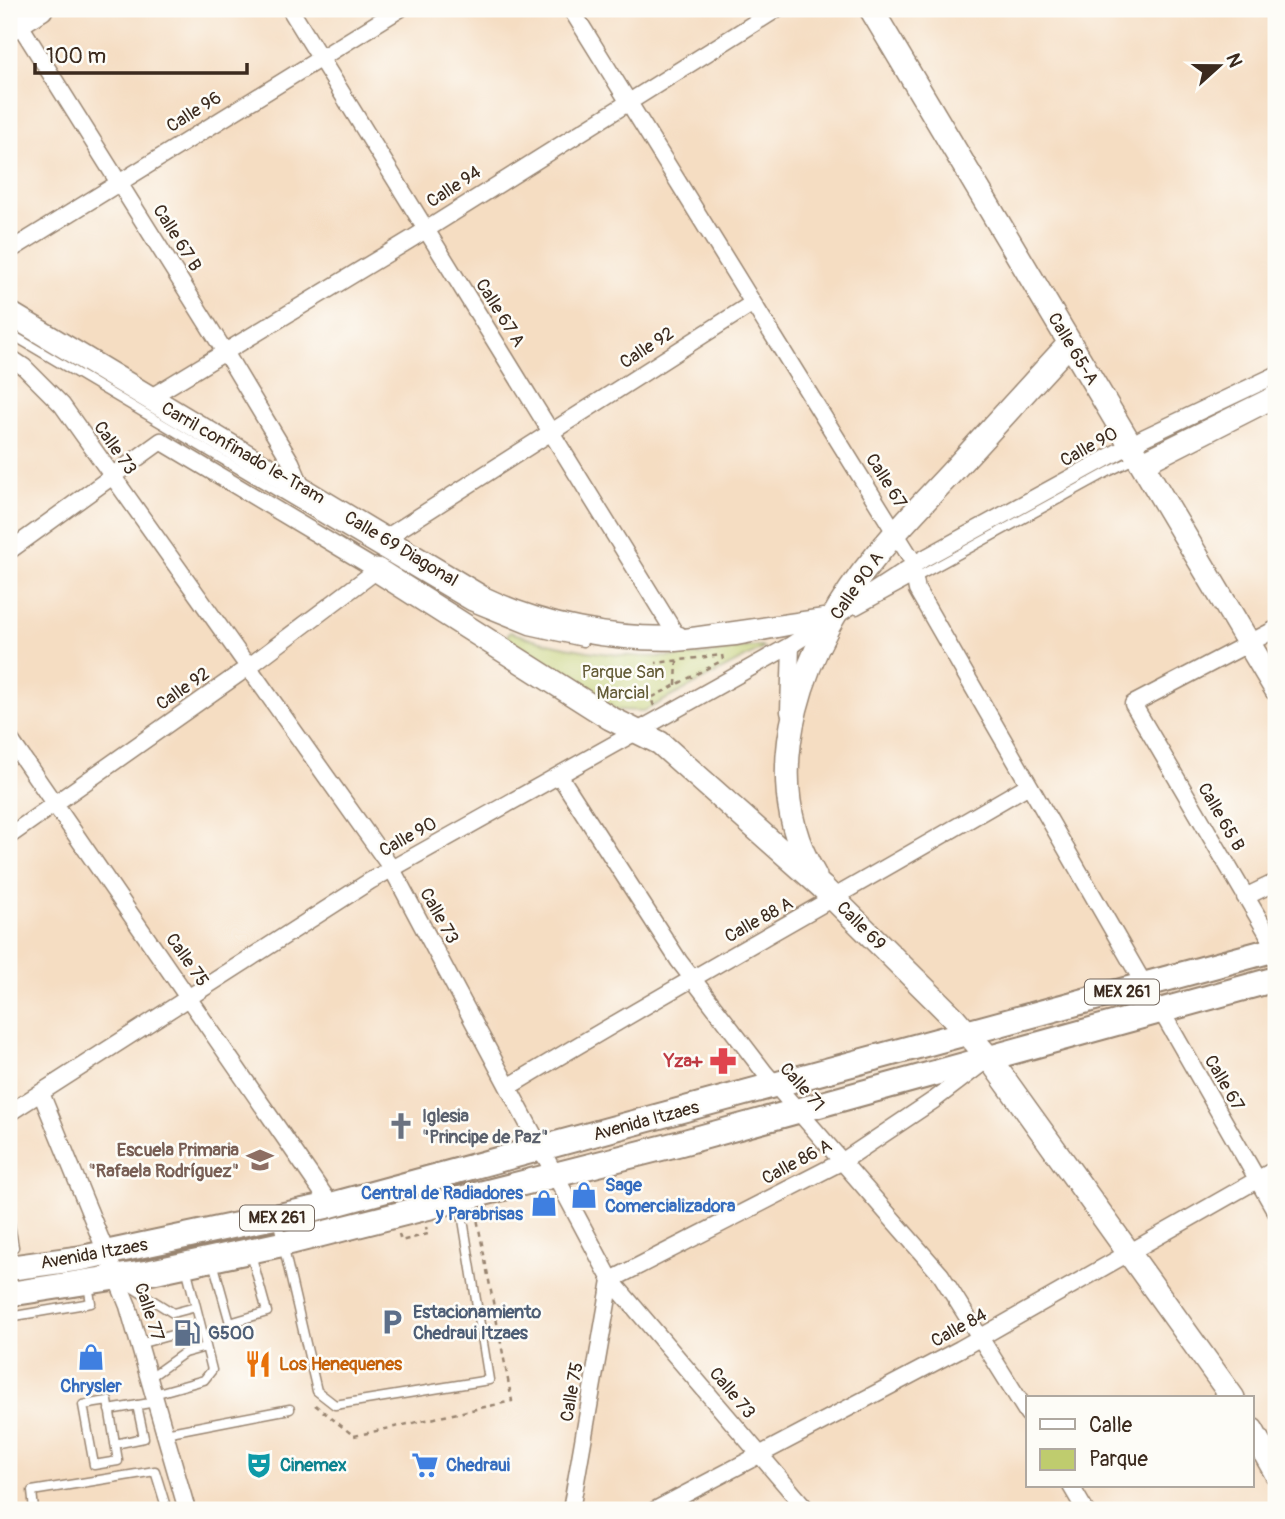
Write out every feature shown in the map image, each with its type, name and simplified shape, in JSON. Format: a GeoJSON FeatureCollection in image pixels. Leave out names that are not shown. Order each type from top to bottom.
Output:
{"type":"FeatureCollection","features":[{"type":"Feature","properties":{"kind":"main road"},"geometry":{"type":"LineString","coordinates":[[12,20],[41,9]]}},
{"type":"Feature","properties":{"kind":"main road","name":"Calle 65-A"},"geometry":{"type":"LineString","coordinates":[[871,9],[1276,689]]}},
{"type":"Feature","properties":{"kind":"main road","name":"Calle 69 Diagonal"},"geometry":{"type":"LineString","coordinates":[[9,313],[484,599],[526,617],[584,631],[649,639],[678,649]]}},
{"type":"Feature","properties":{"kind":"main road","name":"Calle 90 A"},"geometry":{"type":"LineString","coordinates":[[828,893],[804,853],[793,820],[788,760],[794,715],[808,667],[830,619],[865,570],[1070,343]]}},
{"type":"Feature","properties":{"kind":"main road","name":"Calle 69"},"geometry":{"type":"LineString","coordinates":[[377,570],[635,732],[660,743],[828,893],[989,1058],[1232,1396]]}},
{"type":"Feature","properties":{"kind":"main road","name":"Avenida Itzaes"},"geometry":{"type":"LineString","coordinates":[[12,1257],[107,1253],[331,1205],[542,1150],[1276,948]]}},
{"type":"Feature","properties":{"kind":"main road","name":"Avenida Itzaes"},"geometry":{"type":"LineString","coordinates":[[9,1294],[185,1265],[443,1210],[555,1173],[1276,979]]}},
{"type":"Feature","properties":{"kind":"main road"},"geometry":{"type":"LineString","coordinates":[[1254,1434],[1276,1473]]}},
{"type":"Feature","properties":{"kind":"street","name":"Calle 67 A"},"geometry":{"type":"LineString","coordinates":[[290,9],[551,432],[678,649]]}},
{"type":"Feature","properties":{"kind":"street","name":"Calle 96"},"geometry":{"type":"LineString","coordinates":[[9,251],[400,9]]}},
{"type":"Feature","properties":{"kind":"street","name":"Calle 67"},"geometry":{"type":"LineString","coordinates":[[570,9],[915,565],[917,590],[1144,986]]}},
{"type":"Feature","properties":{"kind":"street","name":"Calle 94"},"geometry":{"type":"LineString","coordinates":[[151,397],[777,9]]}},
{"type":"Feature","properties":{"kind":"street","name":"Calle 67 B"},"geometry":{"type":"LineString","coordinates":[[12,20],[119,182],[225,352],[290,462],[304,492]]}},
{"type":"Feature","properties":{"kind":"street","name":"Calle 92"},"geometry":{"type":"LineString","coordinates":[[384,539],[753,303]]}},
{"type":"Feature","properties":{"kind":"street","name":"Calle 73"},"geometry":{"type":"LineString","coordinates":[[9,357],[24,367],[62,405],[392,869],[611,1280],[807,1510]]}},
{"type":"Feature","properties":{"kind":"street","name":"Calle 90"},"geometry":{"type":"LineString","coordinates":[[1137,456],[1276,375]]}},
{"type":"Feature","properties":{"kind":"street","name":"Calle 90"},"geometry":{"type":"LineString","coordinates":[[9,1113],[392,869],[791,645],[915,565],[1137,456],[1276,399]]}},
{"type":"Feature","properties":{"kind":"street"},"geometry":{"type":"LineString","coordinates":[[9,551],[161,441],[377,570]]}},
{"type":"Feature","properties":{"kind":"street","name":"Calle 92"},"geometry":{"type":"LineString","coordinates":[[9,836],[247,668],[377,570]]}},
{"type":"Feature","properties":{"kind":"street","name":"Calle 69 Diagonal"},"geometry":{"type":"LineString","coordinates":[[678,649],[802,622],[830,619]]}},
{"type":"Feature","properties":{"kind":"street"},"geometry":{"type":"LineString","coordinates":[[1249,643],[1276,629]]}},
{"type":"Feature","properties":{"kind":"street","name":"Calle 65 B"},"geometry":{"type":"LineString","coordinates":[[1249,643],[1133,704],[1276,948]]}},
{"type":"Feature","properties":{"kind":"street"},"geometry":{"type":"LineString","coordinates":[[788,760],[791,645]]}},
{"type":"Feature","properties":{"kind":"street","name":"Calle 75"},"geometry":{"type":"LineString","coordinates":[[9,738],[331,1205]]}},
{"type":"Feature","properties":{"kind":"street","name":"Calle 71"},"geometry":{"type":"LineString","coordinates":[[559,775],[692,978],[776,1086],[941,1275],[1026,1412]]}},
{"type":"Feature","properties":{"kind":"street","name":"Calle 88 A"},"geometry":{"type":"LineString","coordinates":[[510,1086],[692,978],[828,893],[1027,786]]}},
{"type":"Feature","properties":{"kind":"street"},"geometry":{"type":"LineString","coordinates":[[1245,897],[1276,882]]}},
{"type":"Feature","properties":{"kind":"street","name":"Calle 67"},"geometry":{"type":"LineString","coordinates":[[1160,1009],[1276,1212]]}},
{"type":"Feature","properties":{"kind":"street","name":"Calle 86 A"},"geometry":{"type":"LineString","coordinates":[[611,1280],[843,1161],[934,1100],[989,1058]]}},
{"type":"Feature","properties":{"kind":"street","name":"Calle 77"},"geometry":{"type":"LineString","coordinates":[[41,1093],[117,1277],[187,1510]]}},
{"type":"Feature","properties":{"kind":"street","name":"Calle 84"},"geometry":{"type":"LineString","coordinates":[[655,1510],[981,1338],[1276,1169]]}},
{"type":"Feature","properties":{"kind":"street","name":"Calle 75"},"geometry":{"type":"LineString","coordinates":[[572,1510],[611,1280]]}},
{"type":"Feature","properties":{"kind":"street"},"geometry":{"type":"LineString","coordinates":[[1072,1488],[1081,1509]]}},
{"type":"Feature","properties":{"kind":"lane","name":"Carril confinado Ie-Tram"},"geometry":{"type":"LineString","coordinates":[[9,334],[470,606],[529,630],[598,645]]}},
{"type":"Feature","properties":{"kind":"lane"},"geometry":{"type":"LineString","coordinates":[[1137,456],[1276,389]]}},
{"type":"Feature","properties":{"kind":"lane"},"geometry":{"type":"LineString","coordinates":[[611,645],[690,646],[783,633],[830,619]]}},
{"type":"Feature","properties":{"kind":"lane"},"geometry":{"type":"LineString","coordinates":[[276,1218],[317,1391],[335,1405],[489,1380],[443,1210]]}},
{"type":"Feature","properties":{"kind":"lane"},"geometry":{"type":"LineString","coordinates":[[9,1219],[12,1257]]}},
{"type":"Feature","properties":{"kind":"lane"},"geometry":{"type":"LineString","coordinates":[[212,1259],[230,1323],[267,1312],[250,1251]]}},
{"type":"Feature","properties":{"kind":"lane"},"geometry":{"type":"LineString","coordinates":[[109,1410],[137,1405],[204,1380],[212,1370],[185,1265]]}},
{"type":"Feature","properties":{"kind":"lane"},"geometry":{"type":"LineString","coordinates":[[117,1277],[173,1313],[196,1307]]}},
{"type":"Feature","properties":{"kind":"lane"},"geometry":{"type":"LineString","coordinates":[[9,1317],[91,1303],[88,1282]]}},
{"type":"Feature","properties":{"kind":"lane"},"geometry":{"type":"LineString","coordinates":[[139,1344],[201,1327]]}},
{"type":"Feature","properties":{"kind":"lane"},"geometry":{"type":"LineString","coordinates":[[149,1378],[184,1353],[206,1347]]}},
{"type":"Feature","properties":{"kind":"lane"},"geometry":{"type":"LineString","coordinates":[[108,1401],[116,1444],[118,1461],[94,1465],[83,1405],[108,1401]]}},
{"type":"Feature","properties":{"kind":"lane"},"geometry":{"type":"LineString","coordinates":[[116,1444],[144,1438],[137,1405]]}},
{"type":"Feature","properties":{"kind":"lane"},"geometry":{"type":"LineString","coordinates":[[165,1433],[290,1409]]}},
{"type":"Feature","properties":{"kind":"lane"},"geometry":{"type":"LineString","coordinates":[[112,1462],[115,1478]]}},
{"type":"Feature","properties":{"kind":"lane"},"geometry":{"type":"LineString","coordinates":[[34,1510],[32,1491],[155,1471],[167,1510]]}},
{"type":"Feature","properties":{"kind":"path"},"geometry":{"type":"LineString","coordinates":[[650,698],[723,660],[722,655],[678,649],[656,663]]}},
{"type":"Feature","properties":{"kind":"path"},"geometry":{"type":"LineString","coordinates":[[676,685],[678,649]]}},
{"type":"Feature","properties":{"kind":"path"},"geometry":{"type":"LineString","coordinates":[[398,1230],[401,1241],[428,1234],[443,1210]]}},
{"type":"Feature","properties":{"kind":"path"},"geometry":{"type":"LineString","coordinates":[[315,1405],[354,1436],[512,1401],[443,1210]]}},
{"type":"Feature","properties":{"kind":"green space","name":"Parque San Marcial"},"geometry":{"type":"Polygon","coordinates":[[[510,632],[580,650],[629,656],[678,657],[744,647],[764,648],[644,711],[616,710],[504,640],[510,632]]]}},
{"type":"Feature","properties":{"kind":"place","name":"Yza+"},"geometry":{"type":"Point","coordinates":[723,1061]}},
{"type":"Feature","properties":{"kind":"place","name":"Iglesia \"Principe de Paz\""},"geometry":{"type":"Point","coordinates":[401,1126]}},
{"type":"Feature","properties":{"kind":"place","name":"Escuela Primaria \"Rafaela Rodríguez\""},"geometry":{"type":"Point","coordinates":[260,1160]}},
{"type":"Feature","properties":{"kind":"place","name":"Sage Comercializadora"},"geometry":{"type":"Point","coordinates":[584,1195]}},
{"type":"Feature","properties":{"kind":"place","name":"Central de Radiadores y Parabrisas"},"geometry":{"type":"Point","coordinates":[544,1203]}},
{"type":"Feature","properties":{"kind":"place","name":"Estacionamiento Chedraui Itzaes"},"geometry":{"type":"Point","coordinates":[392,1322]}},
{"type":"Feature","properties":{"kind":"place","name":"G500"},"geometry":{"type":"Point","coordinates":[187,1333]}},
{"type":"Feature","properties":{"kind":"place","name":"Chrysler"},"geometry":{"type":"Point","coordinates":[91,1357]}},
{"type":"Feature","properties":{"kind":"place","name":"Los Henequenes"},"geometry":{"type":"Point","coordinates":[258,1364]}},
{"type":"Feature","properties":{"kind":"place","name":"Cinemex"},"geometry":{"type":"Point","coordinates":[259,1465]}},
{"type":"Feature","properties":{"kind":"place","name":"Chedraui"},"geometry":{"type":"Point","coordinates":[425,1465]}}]}
